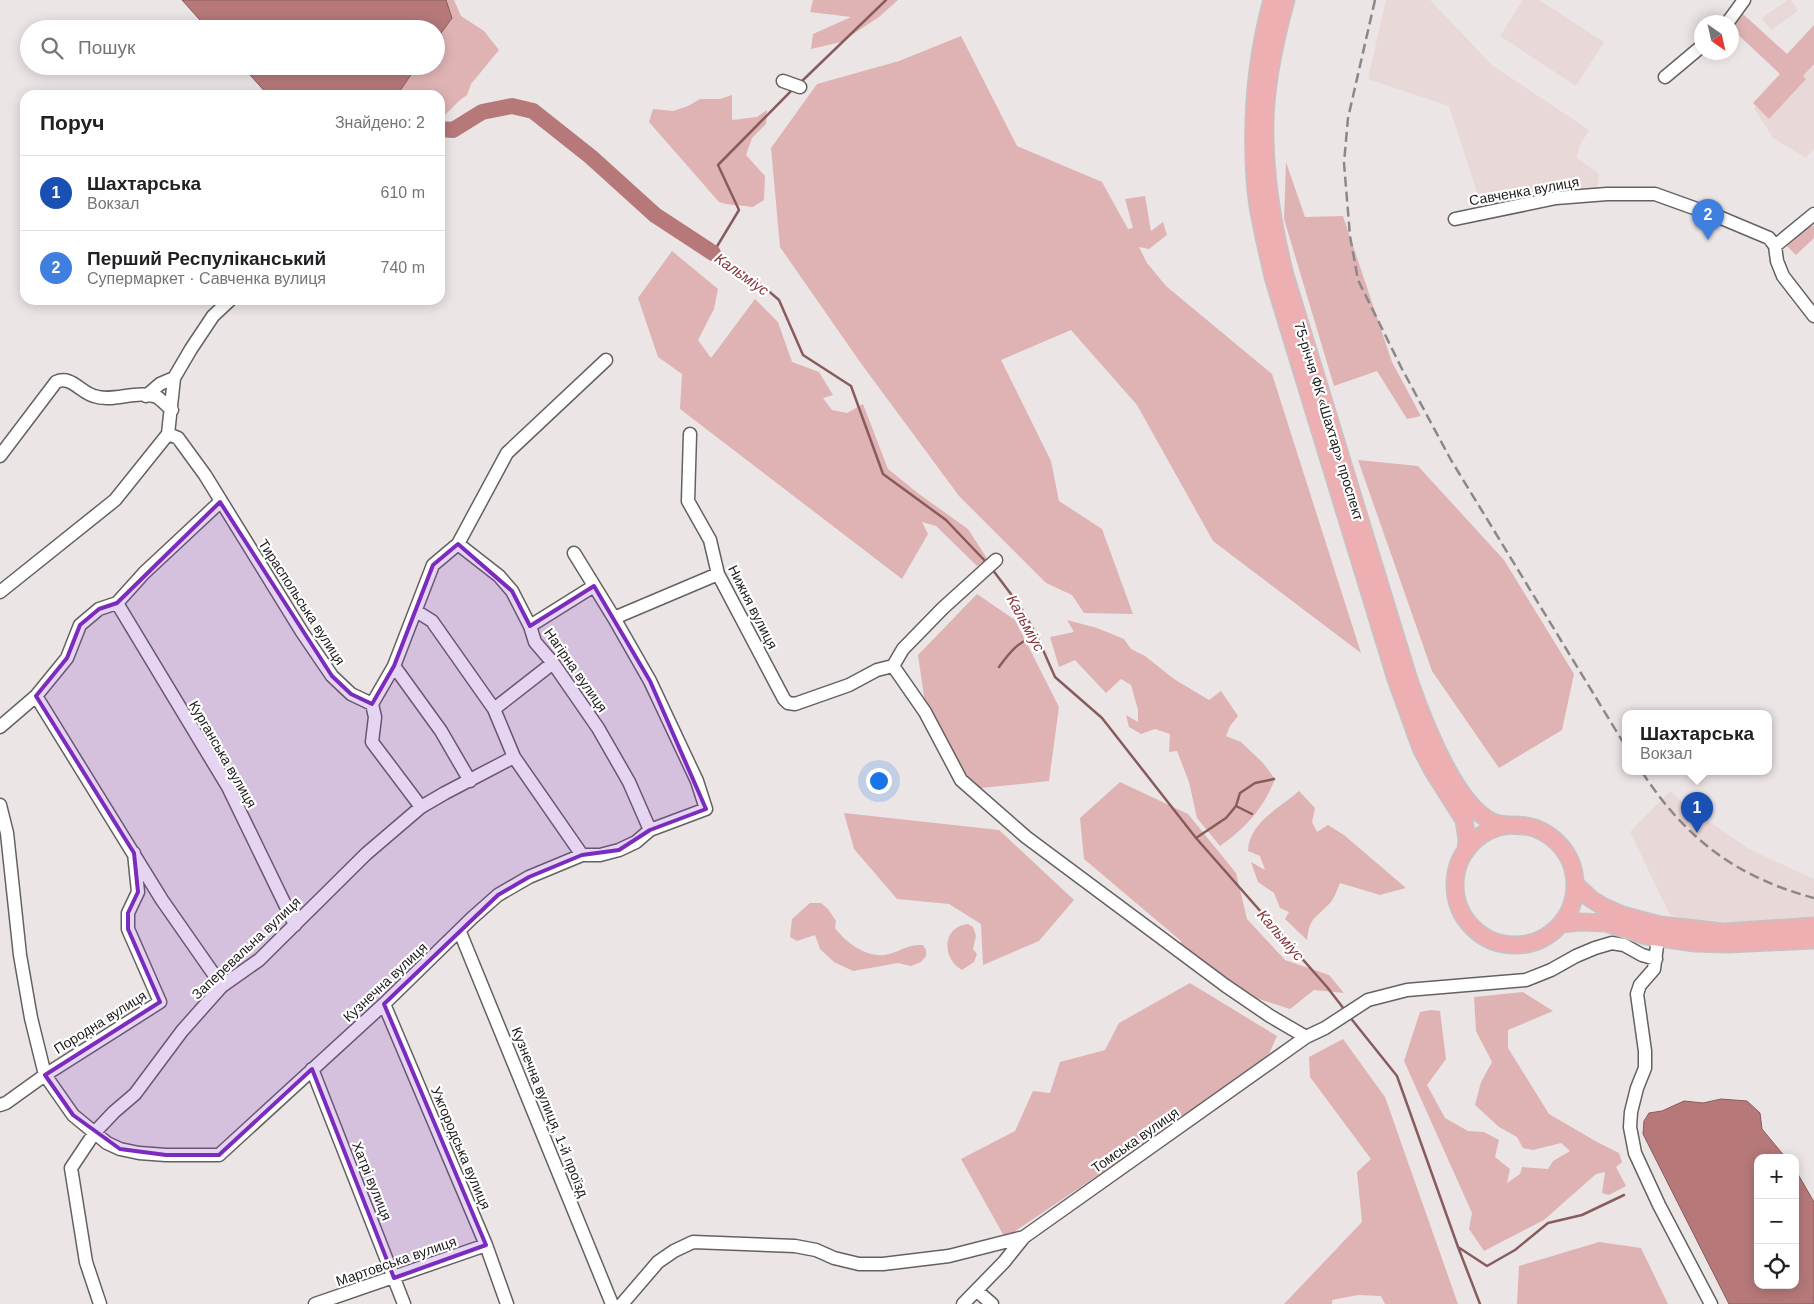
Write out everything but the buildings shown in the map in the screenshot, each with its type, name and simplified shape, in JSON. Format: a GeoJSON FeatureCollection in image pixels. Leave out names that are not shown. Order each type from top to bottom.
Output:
{"type":"FeatureCollection","features":[{"type":"Feature","properties":{"kind":"main road","name":"75-річчя ФК «Шахтар» проспект"},"geometry":{"type":"LineString","coordinates":[[1272,0],[1265,25],[1255,83],[1255,179],[1264,236],[1286,319],[1410,720],[1433,771],[1464,820],[1467,838],[1466,851]]}},
{"type":"Feature","properties":{"kind":"main road","name":"75-річчя ФК «Шахтар» проспект"},"geometry":{"type":"LineString","coordinates":[[1286,0],[1277,32],[1268,87],[1265,138],[1268,191],[1275,235],[1302,333],[1406,671],[1432,741],[1474,808],[1487,818],[1500,824],[1524,826]]}},
{"type":"Feature","properties":{"kind":"main road"},"geometry":{"type":"LineString","coordinates":[[1524,826],[1540,830],[1554,839],[1565,852],[1572,867],[1575,884],[1572,905],[1561,924],[1548,935],[1533,942],[1517,945],[1501,944],[1485,937],[1472,927],[1462,914],[1456,898],[1455,882],[1458,866],[1473,842],[1491,830],[1502,827],[1524,826]]}},
{"type":"Feature","properties":{"kind":"main road"},"geometry":{"type":"LineString","coordinates":[[1575,884],[1591,899],[1604,907],[1659,932],[1727,944],[1814,940]]}},
{"type":"Feature","properties":{"kind":"main road"},"geometry":{"type":"LineString","coordinates":[[1561,924],[1580,922],[1606,923],[1646,936],[1659,932],[1724,932],[1814,926]]}},
{"type":"Feature","properties":{"kind":"street"},"geometry":{"type":"LineString","coordinates":[[1733,15],[1744,0]]}},
{"type":"Feature","properties":{"kind":"street"},"geometry":{"type":"LineString","coordinates":[[1665,77],[1694,53]]}},
{"type":"Feature","properties":{"kind":"street"},"geometry":{"type":"LineString","coordinates":[[783,81],[800,87]]}},
{"type":"Feature","properties":{"kind":"street","name":"Савченка вулиця"},"geometry":{"type":"LineString","coordinates":[[1455,219],[1556,198],[1607,194],[1655,194],[1719,217],[1769,238],[1775,246]]}},
{"type":"Feature","properties":{"kind":"street"},"geometry":{"type":"LineString","coordinates":[[1814,214],[1775,246],[1777,261],[1783,276],[1814,316]]}},
{"type":"Feature","properties":{"kind":"street"},"geometry":{"type":"LineString","coordinates":[[0,592],[115,500],[168,434],[174,378],[190,349],[214,316],[225,305]]}},
{"type":"Feature","properties":{"kind":"street"},"geometry":{"type":"LineString","coordinates":[[421,807],[372,742],[375,717],[372,704],[394,666],[433,566],[458,544],[507,453],[606,360]]}},
{"type":"Feature","properties":{"kind":"street"},"geometry":{"type":"LineString","coordinates":[[146,396],[160,384],[174,378]]}},
{"type":"Feature","properties":{"kind":"street"},"geometry":{"type":"LineString","coordinates":[[0,456],[56,382],[62,379],[69,381],[94,397],[146,396],[157,398],[172,410]]}},
{"type":"Feature","properties":{"kind":"street","name":"Тираспольська вулиця"},"geometry":{"type":"LineString","coordinates":[[168,434],[178,438],[205,475],[302,632],[332,676],[351,694],[372,704]]}},
{"type":"Feature","properties":{"kind":"street","name":"Нижня вулиця"},"geometry":{"type":"LineString","coordinates":[[690,434],[688,501],[710,540],[718,574],[784,699],[788,703],[795,704],[849,684],[876,670],[893,666]]}},
{"type":"Feature","properties":{"kind":"street"},"geometry":{"type":"LineString","coordinates":[[0,727],[36,696],[67,658],[80,625],[98,608],[116,603],[144,573],[220,502]]}},
{"type":"Feature","properties":{"kind":"street","name":"Нагірна вулиця"},"geometry":{"type":"LineString","coordinates":[[458,544],[499,576],[512,591],[530,626],[535,642],[553,663],[598,728],[629,782],[650,830]]}},
{"type":"Feature","properties":{"kind":"street"},"geometry":{"type":"LineString","coordinates":[[574,553],[614,618],[718,574]]}},
{"type":"Feature","properties":{"kind":"street"},"geometry":{"type":"LineString","coordinates":[[996,560],[983,570],[903,649],[893,666],[925,712],[962,780],[1026,837],[1226,986],[1270,1016],[1306,1036]]}},
{"type":"Feature","properties":{"kind":"street"},"geometry":{"type":"LineString","coordinates":[[530,626],[594,586]]}},
{"type":"Feature","properties":{"kind":"street","name":"Курганська вулиця"},"geometry":{"type":"LineString","coordinates":[[116,603],[228,786],[294,925]]}},
{"type":"Feature","properties":{"kind":"street"},"geometry":{"type":"LineString","coordinates":[[416,610],[432,621],[494,709],[514,757],[582,855]]}},
{"type":"Feature","properties":{"kind":"street","name":"Кузнечна вулиця"},"geometry":{"type":"LineString","coordinates":[[45,1075],[73,1115],[107,1143],[120,1149],[139,1153],[166,1155],[219,1154],[384,1004],[498,895],[529,877],[582,855],[600,855],[620,850],[636,842],[650,830],[706,809],[696,781],[650,681],[614,618]]}},
{"type":"Feature","properties":{"kind":"street"},"geometry":{"type":"LineString","coordinates":[[494,709],[553,663]]}},
{"type":"Feature","properties":{"kind":"street"},"geometry":{"type":"LineString","coordinates":[[394,666],[441,731],[470,781]]}},
{"type":"Feature","properties":{"kind":"street","name":"Породна вулиця"},"geometry":{"type":"LineString","coordinates":[[36,696],[162,900],[222,986]]}},
{"type":"Feature","properties":{"kind":"street","name":"Заперевальна вулиця"},"geometry":{"type":"LineString","coordinates":[[100,1304],[86,1262],[71,1168],[95,1132],[135,1094],[182,1030],[222,986],[260,960],[366,854],[421,807],[514,757]]}},
{"type":"Feature","properties":{"kind":"street"},"geometry":{"type":"LineString","coordinates":[[0,805],[7,833],[20,955],[31,1018],[45,1075]]}},
{"type":"Feature","properties":{"kind":"street","name":"Породна вулиця"},"geometry":{"type":"LineString","coordinates":[[0,1105],[6,1103],[45,1075],[160,1002],[128,928],[128,913],[138,892],[134,853]]}},
{"type":"Feature","properties":{"kind":"street","name":"Кузнечна вулиця, 1-й проїзд"},"geometry":{"type":"LineString","coordinates":[[460,932],[612,1304]]}},
{"type":"Feature","properties":{"kind":"street"},"geometry":{"type":"LineString","coordinates":[[1659,932],[1654,969],[1640,986],[1638,994],[1645,1051],[1645,1068],[1637,1088],[1631,1112],[1630,1127],[1635,1153],[1659,1205],[1710,1304]]}},
{"type":"Feature","properties":{"kind":"street","name":"Томська вулиця"},"geometry":{"type":"LineString","coordinates":[[963,1304],[1004,1262],[1024,1237],[1306,1036],[1325,1028],[1359,1004],[1407,990],[1526,980],[1551,970],[1576,956],[1612,943],[1624,945],[1642,955],[1656,959]]}},
{"type":"Feature","properties":{"kind":"street","name":"Ужгородська вулиця"},"geometry":{"type":"LineString","coordinates":[[384,1004],[486,1245],[507,1304]]}},
{"type":"Feature","properties":{"kind":"street","name":"Хатрі вулиця"},"geometry":{"type":"LineString","coordinates":[[312,1069],[404,1304]]}},
{"type":"Feature","properties":{"kind":"street"},"geometry":{"type":"LineString","coordinates":[[622,1304],[658,1262],[674,1251],[693,1242],[795,1246],[816,1250],[834,1258],[859,1264],[883,1264],[949,1256],[1024,1237]]}},
{"type":"Feature","properties":{"kind":"street","name":"Мартовська вулиця"},"geometry":{"type":"LineString","coordinates":[[315,1304],[486,1245]]}},
{"type":"Feature","properties":{"kind":"street"},"geometry":{"type":"LineString","coordinates":[[977,1291],[992,1304]]}},
{"type":"Feature","properties":{"kind":"highlighted area"},"geometry":{"type":"Polygon","coordinates":[[[220,502],[332,676],[351,694],[372,704],[394,666],[433,565],[458,544],[512,591],[530,626],[594,586],[650,681],[706,809],[650,830],[619,850],[582,855],[529,877],[498,895],[384,1004],[486,1245],[394,1278],[312,1069],[219,1155],[166,1155],[120,1149],[73,1115],[45,1075],[160,1002],[128,929],[128,913],[138,892],[134,853],[36,696],[67,658],[80,625],[99,609],[117,603],[220,502]]]}},
{"type":"Feature","properties":{"kind":"shaded area"},"geometry":{"type":"Polygon","coordinates":[[[182,0],[446,0],[452,18],[445,28],[445,20],[200,20],[182,0]]]}},
{"type":"Feature","properties":{"kind":"shaded area"},"geometry":{"type":"Polygon","coordinates":[[[428,0],[454,0],[461,16],[484,31],[499,50],[471,84],[467,95],[445,115],[445,90],[395,90],[396,75],[445,75],[445,20],[434,20],[428,0]]]}},
{"type":"Feature","properties":{"kind":"shaded area"},"geometry":{"type":"Polygon","coordinates":[[[813,0],[898,0],[879,17],[841,42],[811,49],[813,34],[851,17],[810,12],[813,0]]]}},
{"type":"Feature","properties":{"kind":"shaded area"},"geometry":{"type":"Polygon","coordinates":[[[1386,0],[1430,0],[1492,65],[1589,130],[1579,147],[1577,158],[1599,174],[1597,191],[1582,191],[1579,185],[1480,201],[1449,106],[1368,79],[1386,0]]]}},
{"type":"Feature","properties":{"kind":"shaded area"},"geometry":{"type":"Polygon","coordinates":[[[1523,0],[1539,0],[1604,42],[1576,86],[1500,36],[1523,0]]]}},
{"type":"Feature","properties":{"kind":"shaded area"},"geometry":{"type":"Polygon","coordinates":[[[1788,0],[1791,0],[1798,11],[1771,30],[1762,18],[1788,0]]]}},
{"type":"Feature","properties":{"kind":"shaded area"},"geometry":{"type":"Polygon","coordinates":[[[1743,14],[1787,54],[1814,25],[1814,64],[1803,76],[1806,79],[1769,119],[1753,103],[1780,74],[1739,36],[1739,18],[1743,14]]]}},
{"type":"Feature","properties":{"kind":"shaded area"},"geometry":{"type":"Polygon","coordinates":[[[961,36],[1017,146],[1102,182],[1128,229],[1133,228],[1125,199],[1145,196],[1151,231],[1163,222],[1167,235],[1149,249],[1139,247],[1147,263],[1166,286],[1272,374],[1361,653],[1213,541],[1137,405],[1071,330],[1001,360],[1051,461],[1059,501],[1102,529],[1133,614],[1084,613],[1072,595],[1046,583],[959,496],[860,362],[780,247],[771,148],[817,84],[899,61],[961,36]]]}},
{"type":"Feature","properties":{"kind":"shaded area"},"geometry":{"type":"Polygon","coordinates":[[[1814,46],[1814,149],[1806,158],[1773,138],[1754,108],[1814,46]]]}},
{"type":"Feature","properties":{"kind":"shaded area"},"geometry":{"type":"Polygon","coordinates":[[[250,75],[411,75],[400,90],[264,90],[250,75]]]}},
{"type":"Feature","properties":{"kind":"shaded area"},"geometry":{"type":"Polygon","coordinates":[[[732,95],[732,120],[757,117],[767,110],[766,124],[752,138],[746,155],[765,176],[764,200],[753,207],[719,202],[649,122],[653,109],[673,111],[688,106],[700,99],[720,99],[732,95]]]}},
{"type":"Feature","properties":{"kind":"shaded area"},"geometry":{"type":"Polygon","coordinates":[[[1286,162],[1305,217],[1343,216],[1392,362],[1421,416],[1407,419],[1377,371],[1334,386],[1284,219],[1286,162]]]}},
{"type":"Feature","properties":{"kind":"shaded area"},"geometry":{"type":"Polygon","coordinates":[[[1814,226],[1814,238],[1796,255],[1787,246],[1809,227],[1814,226]]]}},
{"type":"Feature","properties":{"kind":"shaded area"},"geometry":{"type":"Polygon","coordinates":[[[672,251],[718,289],[714,309],[698,340],[711,358],[755,299],[778,322],[792,362],[819,372],[833,395],[823,398],[832,410],[847,413],[863,404],[888,469],[968,529],[988,560],[977,566],[936,526],[922,522],[928,534],[902,579],[680,409],[682,374],[658,357],[638,298],[672,251]]]}},
{"type":"Feature","properties":{"kind":"shaded area"},"geometry":{"type":"Polygon","coordinates":[[[1358,460],[1418,466],[1504,560],[1574,674],[1562,730],[1499,768],[1432,671],[1358,460]]]}},
{"type":"Feature","properties":{"kind":"shaded area"},"geometry":{"type":"Polygon","coordinates":[[[977,594],[1015,620],[1059,707],[1049,781],[962,790],[925,704],[918,655],[977,594]]]}},
{"type":"Feature","properties":{"kind":"shaded area"},"geometry":{"type":"Polygon","coordinates":[[[1067,620],[1097,628],[1124,639],[1131,649],[1145,656],[1174,679],[1209,700],[1221,691],[1238,716],[1230,726],[1226,736],[1241,742],[1263,763],[1275,779],[1253,817],[1220,846],[1197,818],[1189,782],[1177,751],[1169,752],[1170,734],[1155,729],[1141,734],[1129,727],[1126,715],[1138,722],[1138,710],[1131,685],[1121,679],[1106,693],[1075,660],[1059,667],[1050,637],[1074,632],[1067,620]]]}},
{"type":"Feature","properties":{"kind":"shaded area"},"geometry":{"type":"Polygon","coordinates":[[[1120,782],[1188,814],[1236,873],[1247,919],[1285,960],[1329,975],[1344,993],[1314,990],[1290,1009],[1244,994],[1181,949],[1181,941],[1084,859],[1080,818],[1120,782]]]}},
{"type":"Feature","properties":{"kind":"shaded area"},"geometry":{"type":"Polygon","coordinates":[[[1299,791],[1315,808],[1312,822],[1317,832],[1328,825],[1344,835],[1406,888],[1380,895],[1340,883],[1330,903],[1311,923],[1307,940],[1285,919],[1289,912],[1280,908],[1274,893],[1258,882],[1251,862],[1265,870],[1260,856],[1248,851],[1254,832],[1260,824],[1267,816],[1299,791]]]}},
{"type":"Feature","properties":{"kind":"shaded area"},"geometry":{"type":"Polygon","coordinates":[[[1670,791],[1684,804],[1749,849],[1814,879],[1814,919],[1742,923],[1677,918],[1669,913],[1630,832],[1670,791]]]}},
{"type":"Feature","properties":{"kind":"shaded area"},"geometry":{"type":"Polygon","coordinates":[[[844,813],[999,830],[1074,900],[1039,941],[983,965],[981,924],[949,904],[897,899],[854,849],[844,813]]]}},
{"type":"Feature","properties":{"kind":"shaded area"},"geometry":{"type":"Polygon","coordinates":[[[810,903],[821,903],[828,909],[836,921],[835,928],[845,939],[859,949],[874,955],[881,955],[909,946],[923,945],[926,950],[926,956],[921,962],[911,966],[898,963],[853,971],[834,962],[820,949],[815,935],[797,941],[790,937],[792,919],[810,903]]]}},
{"type":"Feature","properties":{"kind":"shaded area"},"geometry":{"type":"Polygon","coordinates":[[[968,924],[973,927],[976,936],[973,949],[977,954],[974,962],[962,970],[951,959],[947,944],[953,931],[959,926],[968,924]]]}},
{"type":"Feature","properties":{"kind":"shaded area"},"geometry":{"type":"Polygon","coordinates":[[[1190,983],[1277,1036],[1265,1063],[1005,1238],[961,1159],[1015,1131],[1033,1091],[1050,1093],[1060,1062],[1105,1050],[1119,1023],[1190,983]]]}},
{"type":"Feature","properties":{"kind":"shaded area"},"geometry":{"type":"Polygon","coordinates":[[[1523,992],[1553,1011],[1508,1030],[1508,1048],[1549,1114],[1619,1153],[1622,1162],[1616,1167],[1626,1186],[1609,1195],[1602,1193],[1605,1172],[1596,1174],[1544,1220],[1484,1251],[1469,1229],[1472,1213],[1404,1061],[1420,1012],[1440,1011],[1446,1059],[1427,1085],[1445,1118],[1468,1131],[1484,1132],[1499,1140],[1495,1157],[1510,1169],[1507,1183],[1520,1174],[1522,1167],[1548,1169],[1553,1161],[1570,1151],[1561,1143],[1533,1150],[1523,1148],[1517,1137],[1499,1127],[1475,1105],[1481,1082],[1492,1062],[1476,1031],[1474,997],[1523,992]]]}},
{"type":"Feature","properties":{"kind":"shaded area"},"geometry":{"type":"Polygon","coordinates":[[[1343,1039],[1385,1097],[1458,1304],[1385,1304],[1381,1296],[1358,1295],[1332,1300],[1332,1304],[1284,1304],[1362,1222],[1357,1172],[1371,1159],[1310,1077],[1309,1057],[1343,1039]]]}},
{"type":"Feature","properties":{"kind":"shaded area"},"geometry":{"type":"Polygon","coordinates":[[[1721,1099],[1747,1101],[1760,1113],[1762,1129],[1783,1154],[1754,1154],[1754,1289],[1799,1289],[1799,1176],[1814,1202],[1814,1304],[1729,1304],[1643,1134],[1644,1121],[1649,1113],[1662,1111],[1684,1101],[1703,1103],[1721,1099]]]}},
{"type":"Feature","properties":{"kind":"shaded area"},"geometry":{"type":"Polygon","coordinates":[[[1599,1242],[1641,1248],[1668,1304],[1517,1304],[1519,1266],[1599,1242]]]}},
{"type":"Feature","properties":{"kind":"waterway"},"geometry":{"type":"LineString","coordinates":[[801,82],[886,0]]}},
{"type":"Feature","properties":{"kind":"waterway","name":"Кальміус"},"geometry":{"type":"LineString","coordinates":[[793,89],[718,165],[739,210],[713,253],[757,281],[779,300],[803,355],[851,386],[883,474],[946,520],[987,563]]}},
{"type":"Feature","properties":{"kind":"waterway","name":"Кальміус"},"geometry":{"type":"LineString","coordinates":[[445,129],[453,130],[482,112],[512,106],[533,111],[591,157],[655,215],[713,253]]}},
{"type":"Feature","properties":{"kind":"waterway","name":"Кальміус"},"geometry":{"type":"LineString","coordinates":[[992,569],[1020,606],[1036,634],[1055,677],[1102,718],[1196,838],[1327,987],[1344,1009]]}},
{"type":"Feature","properties":{"kind":"waterway"},"geometry":{"type":"LineString","coordinates":[[999,667],[1015,648],[1036,634]]}},
{"type":"Feature","properties":{"kind":"waterway"},"geometry":{"type":"LineString","coordinates":[[1196,838],[1226,818],[1236,806],[1240,793],[1255,783],[1274,779]]}},
{"type":"Feature","properties":{"kind":"waterway"},"geometry":{"type":"LineString","coordinates":[[1236,806],[1252,814]]}},
{"type":"Feature","properties":{"kind":"waterway","name":"Кальміус"},"geometry":{"type":"LineString","coordinates":[[1349,1016],[1397,1076],[1480,1304]]}},
{"type":"Feature","properties":{"kind":"waterway"},"geometry":{"type":"LineString","coordinates":[[1458,1247],[1487,1266],[1515,1250],[1548,1223],[1582,1215],[1624,1195]]}},
{"type":"Feature","properties":{"kind":"railway"},"geometry":{"type":"LineString","coordinates":[[1375,0],[1348,118],[1344,163],[1350,236],[1358,280],[1401,367],[1451,460],[1622,740]]}},
{"type":"Feature","properties":{"kind":"railway"},"geometry":{"type":"LineString","coordinates":[[1644,775],[1676,817],[1715,852],[1737,867],[1760,879],[1814,898]]}},
{"type":"Feature","properties":{"kind":"place","name":"Перший Респуліканський"},"geometry":{"type":"Point","coordinates":[1708,240]}},
{"type":"Feature","properties":{"kind":"place","name":"Шахтарська"},"geometry":{"type":"Point","coordinates":[1697,833]}}]}
